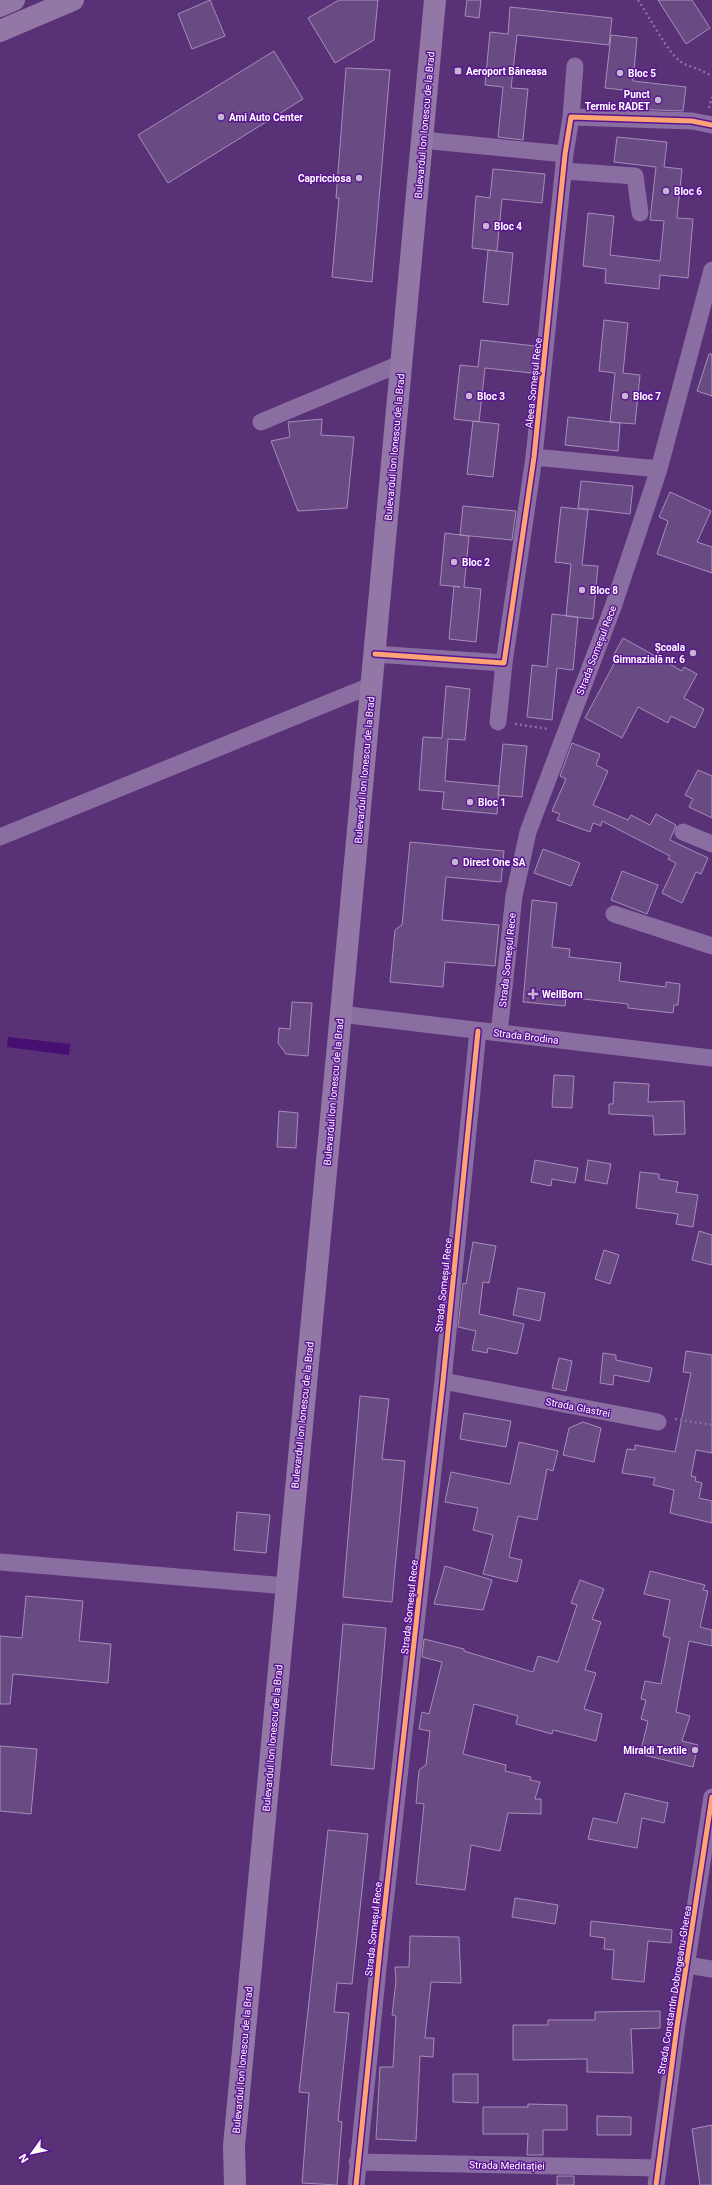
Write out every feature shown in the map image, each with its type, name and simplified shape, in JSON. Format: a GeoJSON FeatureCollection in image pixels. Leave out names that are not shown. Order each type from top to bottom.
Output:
{"type":"FeatureCollection","features":[{"type":"Feature","properties":{"kind":"main road"},"geometry":{"type":"LineString","coordinates":[[0,6],[14,0]]}},
{"type":"Feature","properties":{"kind":"main road"},"geometry":{"type":"LineString","coordinates":[[0,31],[73,0]]}},
{"type":"Feature","properties":{"kind":"main road","name":"Bulevardul Ion Ionescu de la Brad"},"geometry":{"type":"LineString","coordinates":[[235,2185],[234,2146],[375,654],[435,0]]}},
{"type":"Feature","properties":{"kind":"street","name":"Aleea Someșul Rece"},"geometry":{"type":"LineString","coordinates":[[498,722],[504,663],[534,457],[570,117],[574,66]]}},
{"type":"Feature","properties":{"kind":"street"},"geometry":{"type":"LineString","coordinates":[[570,117],[692,121],[712,125]]}},
{"type":"Feature","properties":{"kind":"street"},"geometry":{"type":"LineString","coordinates":[[422,140],[565,154]]}},
{"type":"Feature","properties":{"kind":"street"},"geometry":{"type":"LineString","coordinates":[[564,171],[635,176],[640,213]]}},
{"type":"Feature","properties":{"kind":"street","name":"Strada Someșul Rece"},"geometry":{"type":"LineString","coordinates":[[499,1033],[514,896],[521,859],[533,818],[612,607],[659,469],[712,270]]}},
{"type":"Feature","properties":{"kind":"street"},"geometry":{"type":"LineString","coordinates":[[261,422],[402,363]]}},
{"type":"Feature","properties":{"kind":"street"},"geometry":{"type":"LineString","coordinates":[[534,457],[659,469]]}},
{"type":"Feature","properties":{"kind":"street"},"geometry":{"type":"LineString","coordinates":[[375,654],[504,663]]}},
{"type":"Feature","properties":{"kind":"street"},"geometry":{"type":"LineString","coordinates":[[0,837],[372,685]]}},
{"type":"Feature","properties":{"kind":"street"},"geometry":{"type":"LineString","coordinates":[[682,832],[712,844]]}},
{"type":"Feature","properties":{"kind":"street"},"geometry":{"type":"LineString","coordinates":[[614,914],[712,946]]}},
{"type":"Feature","properties":{"kind":"street","name":"Strada Brodina"},"geometry":{"type":"LineString","coordinates":[[340,1014],[712,1058]]}},
{"type":"Feature","properties":{"kind":"street","name":"Strada Someșul Rece"},"geometry":{"type":"LineString","coordinates":[[356,2185],[357,2162],[443,1381],[478,1031]]}},
{"type":"Feature","properties":{"kind":"street","name":"Strada Glastrei"},"geometry":{"type":"LineString","coordinates":[[443,1381],[658,1422]]}},
{"type":"Feature","properties":{"kind":"street"},"geometry":{"type":"LineString","coordinates":[[0,1562],[286,1586]]}},
{"type":"Feature","properties":{"kind":"street","name":"Strada Constantin Dobrogeanu-Gherea"},"geometry":{"type":"LineString","coordinates":[[656,2185],[677,2026],[712,1797]]}},
{"type":"Feature","properties":{"kind":"street"},"geometry":{"type":"LineString","coordinates":[[687,1965],[712,1969]]}},
{"type":"Feature","properties":{"kind":"street"},"geometry":{"type":"LineString","coordinates":[[227,2185],[234,2146]]}},
{"type":"Feature","properties":{"kind":"street","name":"Strada Meditației"},"geometry":{"type":"LineString","coordinates":[[357,2162],[658,2168]]}},
{"type":"Feature","properties":{"kind":"path"},"geometry":{"type":"LineString","coordinates":[[638,0],[672,54],[681,62],[706,72],[712,77]]}},
{"type":"Feature","properties":{"kind":"path"},"geometry":{"type":"LineString","coordinates":[[498,722],[565,731]]}},
{"type":"Feature","properties":{"kind":"path"},"geometry":{"type":"LineString","coordinates":[[658,1422],[663,1417],[712,1425]]}},
{"type":"Feature","properties":{"kind":"shaded area"},"geometry":{"type":"Polygon","coordinates":[[[8,1037],[70,1044],[69,1055],[7,1047],[8,1037]]]}},
{"type":"Feature","properties":{"kind":"building"},"geometry":{"type":"Polygon","coordinates":[[[210,0],[225,36],[192,49],[178,14],[210,0]]]}},
{"type":"Feature","properties":{"kind":"building"},"geometry":{"type":"Polygon","coordinates":[[[339,0],[378,0],[374,40],[335,63],[308,18],[339,0]]]}},
{"type":"Feature","properties":{"kind":"building"},"geometry":{"type":"Polygon","coordinates":[[[467,0],[481,0],[479,18],[465,16],[467,0]]]}},
{"type":"Feature","properties":{"kind":"building"},"geometry":{"type":"Polygon","coordinates":[[[658,0],[692,0],[710,28],[686,44],[658,0]]]}},
{"type":"Feature","properties":{"kind":"building","name":"Bloc 5"},"geometry":{"type":"Polygon","coordinates":[[[510,7],[612,18],[609,45],[517,35],[511,88],[528,89],[523,140],[498,137],[503,87],[485,85],[490,32],[508,34],[510,7]]]}},
{"type":"Feature","properties":{"kind":"building"},"geometry":{"type":"Polygon","coordinates":[[[611,35],[637,38],[633,81],[686,87],[683,111],[630,109],[632,91],[605,88],[611,35]]]}},
{"type":"Feature","properties":{"kind":"building","name":"Ami Auto Center"},"geometry":{"type":"Polygon","coordinates":[[[274,51],[303,99],[168,183],[138,135],[274,51]]]}},
{"type":"Feature","properties":{"kind":"building"},"geometry":{"type":"Polygon","coordinates":[[[346,68],[390,70],[372,282],[332,277],[339,198],[336,198],[346,68]]]}},
{"type":"Feature","properties":{"kind":"building","name":"Bloc 6"},"geometry":{"type":"Polygon","coordinates":[[[617,137],[667,142],[664,167],[682,169],[677,218],[693,219],[688,278],[660,275],[659,289],[605,283],[606,269],[583,266],[588,213],[614,216],[610,255],[660,261],[664,221],[650,220],[656,167],[614,162],[617,137]]]}},
{"type":"Feature","properties":{"kind":"building","name":"Bloc 4"},"geometry":{"type":"Polygon","coordinates":[[[493,169],[545,174],[542,203],[502,199],[497,251],[472,248],[476,196],[490,198],[493,169]]]}},
{"type":"Feature","properties":{"kind":"building"},"geometry":{"type":"Polygon","coordinates":[[[488,250],[513,253],[508,305],[483,302],[488,250]]]}},
{"type":"Feature","properties":{"kind":"building","name":"Bloc 7"},"geometry":{"type":"Polygon","coordinates":[[[604,320],[628,323],[623,373],[640,375],[635,424],[610,422],[615,373],[599,371],[604,320]]]}},
{"type":"Feature","properties":{"kind":"building","name":"Bloc 3"},"geometry":{"type":"Polygon","coordinates":[[[481,340],[535,346],[532,373],[485,368],[479,422],[454,419],[460,365],[478,367],[481,340]]]}},
{"type":"Feature","properties":{"kind":"building"},"geometry":{"type":"Polygon","coordinates":[[[709,354],[712,354],[712,396],[697,391],[709,354]]]}},
{"type":"Feature","properties":{"kind":"building"},"geometry":{"type":"Polygon","coordinates":[[[568,417],[620,423],[618,451],[565,445],[568,417]]]}},
{"type":"Feature","properties":{"kind":"building"},"geometry":{"type":"Polygon","coordinates":[[[322,419],[321,435],[354,437],[347,508],[298,511],[271,441],[290,437],[288,422],[322,419]]]}},
{"type":"Feature","properties":{"kind":"building"},"geometry":{"type":"Polygon","coordinates":[[[473,421],[499,424],[493,477],[467,474],[473,421]]]}},
{"type":"Feature","properties":{"kind":"building"},"geometry":{"type":"Polygon","coordinates":[[[581,481],[633,486],[630,514],[578,508],[581,481]]]}},
{"type":"Feature","properties":{"kind":"building"},"geometry":{"type":"Polygon","coordinates":[[[670,492],[711,511],[697,542],[712,547],[712,573],[657,554],[668,521],[659,517],[670,492]]]}},
{"type":"Feature","properties":{"kind":"building"},"geometry":{"type":"Polygon","coordinates":[[[463,506],[516,511],[512,540],[460,535],[463,506]]]}},
{"type":"Feature","properties":{"kind":"building"},"geometry":{"type":"Polygon","coordinates":[[[561,507],[588,510],[582,565],[598,566],[593,619],[566,616],[571,564],[555,562],[561,507]]]}},
{"type":"Feature","properties":{"kind":"building","name":"Bloc 2"},"geometry":{"type":"Polygon","coordinates":[[[445,533],[469,536],[464,587],[481,589],[476,642],[449,639],[454,586],[440,585],[445,533]]]}},
{"type":"Feature","properties":{"kind":"building"},"geometry":{"type":"Polygon","coordinates":[[[552,614],[578,617],[573,670],[557,668],[552,720],[527,717],[532,665],[547,667],[552,614]]]}},
{"type":"Feature","properties":{"kind":"building"},"geometry":{"type":"Polygon","coordinates":[[[623,638],[682,671],[684,667],[697,674],[684,698],[704,709],[695,728],[671,716],[668,723],[638,707],[622,738],[585,718],[616,660],[612,658],[623,638]]]}},
{"type":"Feature","properties":{"kind":"building"},"geometry":{"type":"Polygon","coordinates":[[[446,686],[470,689],[465,740],[448,739],[445,781],[499,786],[497,814],[442,809],[444,792],[419,790],[423,737],[442,738],[446,686]]]}},
{"type":"Feature","properties":{"kind":"building"},"geometry":{"type":"Polygon","coordinates":[[[572,743],[600,754],[596,765],[608,771],[593,805],[628,820],[631,815],[650,825],[656,814],[676,825],[670,840],[708,858],[701,874],[696,872],[682,903],[662,893],[676,863],[668,859],[670,856],[602,821],[601,826],[593,823],[590,832],[557,820],[560,814],[552,811],[566,779],[560,776],[572,743]]]}},
{"type":"Feature","properties":{"kind":"building","name":"Bloc 1"},"geometry":{"type":"Polygon","coordinates":[[[503,744],[527,746],[522,797],[498,795],[503,744]]]}},
{"type":"Feature","properties":{"kind":"building"},"geometry":{"type":"Polygon","coordinates":[[[698,770],[712,776],[712,818],[689,807],[693,799],[685,795],[698,770]]]}},
{"type":"Feature","properties":{"kind":"building"},"geometry":{"type":"Polygon","coordinates":[[[410,842],[504,851],[501,882],[446,877],[442,920],[499,925],[495,966],[445,962],[443,987],[390,982],[395,930],[402,925],[410,842]]]}},
{"type":"Feature","properties":{"kind":"building"},"geometry":{"type":"Polygon","coordinates":[[[543,849],[580,863],[571,886],[534,873],[543,849]]]}},
{"type":"Feature","properties":{"kind":"building"},"geometry":{"type":"Polygon","coordinates":[[[622,871],[658,885],[647,914],[611,900],[622,871]]]}},
{"type":"Feature","properties":{"kind":"building"},"geometry":{"type":"Polygon","coordinates":[[[532,900],[557,903],[552,947],[570,949],[569,957],[621,963],[619,981],[666,987],[666,982],[680,984],[678,1005],[674,1005],[673,1013],[628,1008],[628,1004],[566,997],[565,1006],[523,1002],[532,900]]]}},
{"type":"Feature","properties":{"kind":"building"},"geometry":{"type":"Polygon","coordinates":[[[292,1002],[312,1003],[308,1056],[286,1054],[278,1043],[279,1028],[290,1029],[292,1002]]]}},
{"type":"Feature","properties":{"kind":"building"},"geometry":{"type":"Polygon","coordinates":[[[554,1075],[574,1076],[572,1108],[552,1107],[554,1075]]]}},
{"type":"Feature","properties":{"kind":"building"},"geometry":{"type":"Polygon","coordinates":[[[614,1082],[649,1084],[648,1102],[684,1101],[685,1134],[654,1135],[653,1116],[609,1114],[609,1104],[613,1104],[614,1082]]]}},
{"type":"Feature","properties":{"kind":"building"},"geometry":{"type":"Polygon","coordinates":[[[279,1111],[298,1113],[296,1148],[277,1147],[279,1111]]]}},
{"type":"Feature","properties":{"kind":"building"},"geometry":{"type":"Polygon","coordinates":[[[535,1160],[578,1168],[575,1183],[552,1179],[551,1186],[531,1182],[535,1160]]]}},
{"type":"Feature","properties":{"kind":"building"},"geometry":{"type":"Polygon","coordinates":[[[588,1160],[611,1164],[607,1184],[585,1180],[588,1160]]]}},
{"type":"Feature","properties":{"kind":"building"},"geometry":{"type":"Polygon","coordinates":[[[640,1172],[659,1174],[659,1179],[678,1182],[676,1192],[698,1195],[693,1227],[676,1224],[678,1214],[636,1208],[640,1172]]]}},
{"type":"Feature","properties":{"kind":"building"},"geometry":{"type":"Polygon","coordinates":[[[699,1231],[712,1235],[712,1265],[692,1260],[699,1231]]]}},
{"type":"Feature","properties":{"kind":"building"},"geometry":{"type":"Polygon","coordinates":[[[473,1242],[496,1246],[489,1283],[483,1282],[479,1314],[524,1324],[517,1354],[488,1348],[487,1353],[472,1350],[476,1331],[458,1327],[463,1283],[466,1284],[473,1242]]]}},
{"type":"Feature","properties":{"kind":"building"},"geometry":{"type":"Polygon","coordinates":[[[604,1250],[619,1255],[610,1284],[595,1279],[604,1250]]]}},
{"type":"Feature","properties":{"kind":"building"},"geometry":{"type":"Polygon","coordinates":[[[518,1288],[545,1293],[540,1321],[513,1315],[518,1288]]]}},
{"type":"Feature","properties":{"kind":"building"},"geometry":{"type":"Polygon","coordinates":[[[686,1351],[712,1355],[712,1453],[696,1450],[691,1476],[696,1477],[695,1481],[702,1483],[699,1498],[712,1501],[712,1523],[670,1513],[674,1490],[653,1485],[655,1478],[622,1473],[627,1449],[635,1450],[635,1445],[675,1452],[691,1373],[683,1372],[686,1351]]]}},
{"type":"Feature","properties":{"kind":"building"},"geometry":{"type":"Polygon","coordinates":[[[603,1353],[616,1355],[616,1360],[652,1368],[649,1382],[614,1375],[613,1385],[600,1383],[603,1353]]]}},
{"type":"Feature","properties":{"kind":"building"},"geometry":{"type":"Polygon","coordinates":[[[559,1358],[572,1361],[566,1391],[552,1388],[559,1358]]]}},
{"type":"Feature","properties":{"kind":"building"},"geometry":{"type":"Polygon","coordinates":[[[360,1396],[389,1399],[382,1459],[405,1461],[392,1602],[343,1597],[360,1396]]]}},
{"type":"Feature","properties":{"kind":"building"},"geometry":{"type":"Polygon","coordinates":[[[464,1413],[511,1421],[506,1447],[460,1439],[464,1413]]]}},
{"type":"Feature","properties":{"kind":"building"},"geometry":{"type":"Polygon","coordinates":[[[583,1422],[601,1428],[594,1462],[563,1455],[569,1428],[583,1422]]]}},
{"type":"Feature","properties":{"kind":"building"},"geometry":{"type":"Polygon","coordinates":[[[519,1442],[558,1451],[553,1471],[547,1469],[537,1520],[518,1516],[509,1557],[522,1560],[517,1582],[483,1574],[493,1535],[473,1530],[478,1508],[445,1502],[451,1472],[510,1484],[519,1442]]]}},
{"type":"Feature","properties":{"kind":"building"},"geometry":{"type":"Polygon","coordinates":[[[237,1512],[270,1515],[266,1553],[234,1550],[237,1512]]]}},
{"type":"Feature","properties":{"kind":"building"},"geometry":{"type":"Polygon","coordinates":[[[445,1566],[492,1580],[483,1610],[434,1604],[445,1566]]]}},
{"type":"Feature","properties":{"kind":"building"},"geometry":{"type":"Polygon","coordinates":[[[650,1571],[705,1585],[703,1590],[708,1591],[700,1627],[712,1630],[712,1646],[689,1641],[676,1712],[690,1716],[682,1741],[698,1745],[693,1767],[640,1754],[648,1721],[641,1719],[646,1700],[641,1699],[645,1681],[661,1684],[670,1638],[663,1636],[670,1600],[644,1594],[650,1571]]]}},
{"type":"Feature","properties":{"kind":"building"},"geometry":{"type":"Polygon","coordinates":[[[580,1580],[604,1589],[592,1619],[601,1622],[585,1670],[596,1673],[584,1709],[602,1714],[596,1741],[553,1730],[552,1734],[516,1724],[518,1716],[474,1704],[463,1754],[506,1765],[505,1771],[531,1777],[530,1780],[540,1782],[535,1799],[541,1799],[541,1814],[508,1813],[500,1851],[471,1845],[465,1890],[416,1884],[424,1804],[416,1803],[419,1770],[426,1765],[430,1731],[419,1729],[422,1712],[429,1714],[442,1662],[422,1657],[424,1639],[464,1649],[464,1651],[533,1672],[538,1656],[558,1662],[577,1605],[571,1603],[580,1580]]]}},
{"type":"Feature","properties":{"kind":"building"},"geometry":{"type":"Polygon","coordinates":[[[26,1596],[83,1601],[79,1641],[111,1644],[108,1683],[13,1674],[10,1704],[0,1704],[0,1636],[22,1638],[26,1596]]]}},
{"type":"Feature","properties":{"kind":"building"},"geometry":{"type":"Polygon","coordinates":[[[343,1624],[386,1628],[374,1769],[331,1765],[343,1624]]]}},
{"type":"Feature","properties":{"kind":"building"},"geometry":{"type":"Polygon","coordinates":[[[0,1746],[37,1749],[31,1814],[0,1811],[0,1746]]]}},
{"type":"Feature","properties":{"kind":"building"},"geometry":{"type":"Polygon","coordinates":[[[625,1793],[668,1803],[664,1823],[642,1818],[637,1848],[588,1839],[593,1818],[617,1823],[625,1793]]]}},
{"type":"Feature","properties":{"kind":"building"},"geometry":{"type":"Polygon","coordinates":[[[328,1830],[368,1834],[352,1984],[337,1983],[334,2012],[349,2013],[338,2121],[342,2122],[337,2185],[302,2183],[309,2093],[299,2092],[328,1830]]]}},
{"type":"Feature","properties":{"kind":"building"},"geometry":{"type":"Polygon","coordinates":[[[515,1898],[558,1905],[555,1924],[512,1917],[515,1898]]]}},
{"type":"Feature","properties":{"kind":"building"},"geometry":{"type":"Polygon","coordinates":[[[591,1921],[672,1930],[671,1943],[648,1941],[644,1982],[612,1979],[614,1950],[604,1949],[605,1938],[590,1936],[591,1921]]]}},
{"type":"Feature","properties":{"kind":"building"},"geometry":{"type":"Polygon","coordinates":[[[410,1936],[459,1937],[461,1983],[431,1982],[425,2038],[434,2038],[433,2057],[420,2056],[416,2141],[376,2139],[380,2067],[393,2067],[396,2016],[392,2015],[396,1981],[395,1967],[409,1967],[410,1936]]]}},
{"type":"Feature","properties":{"kind":"building"},"geometry":{"type":"Polygon","coordinates":[[[660,2011],[660,2028],[631,2029],[633,2073],[587,2072],[587,2059],[513,2060],[513,2025],[548,2025],[548,2020],[595,2020],[595,2012],[660,2011]]]}},
{"type":"Feature","properties":{"kind":"building"},"geometry":{"type":"Polygon","coordinates":[[[453,2074],[478,2074],[478,2103],[453,2102],[453,2074]]]}},
{"type":"Feature","properties":{"kind":"building"},"geometry":{"type":"Polygon","coordinates":[[[528,2104],[567,2105],[567,2130],[543,2130],[543,2155],[527,2155],[528,2134],[483,2134],[483,2107],[528,2107],[528,2104]]]}},
{"type":"Feature","properties":{"kind":"building"},"geometry":{"type":"Polygon","coordinates":[[[597,2116],[631,2117],[631,2135],[597,2135],[597,2116]]]}},
{"type":"Feature","properties":{"kind":"building"},"geometry":{"type":"Polygon","coordinates":[[[712,2125],[712,2185],[700,2185],[692,2129],[712,2125]]]}},
{"type":"Feature","properties":{"kind":"building"},"geometry":{"type":"Polygon","coordinates":[[[557,2176],[574,2176],[574,2185],[557,2185],[557,2176]]]}},
{"type":"Feature","properties":{"kind":"cycle path"},"geometry":{"type":"LineString","coordinates":[[375,654],[504,663],[534,457],[565,154],[571,117],[692,121],[712,125]]}},
{"type":"Feature","properties":{"kind":"cycle path"},"geometry":{"type":"LineString","coordinates":[[356,2185],[380,1949],[443,1381],[478,1031]]}},
{"type":"Feature","properties":{"kind":"cycle path"},"geometry":{"type":"LineString","coordinates":[[656,2185],[677,2026],[712,1797]]}},
{"type":"Feature","properties":{"kind":"place","name":"Aeroport Băneasa"},"geometry":{"type":"Point","coordinates":[458,71]}},
{"type":"Feature","properties":{"kind":"place","name":"Bloc 5"},"geometry":{"type":"Point","coordinates":[620,73]}},
{"type":"Feature","properties":{"kind":"place","name":"Punct Termic RADET"},"geometry":{"type":"Point","coordinates":[658,100]}},
{"type":"Feature","properties":{"kind":"place","name":"Ami Auto Center"},"geometry":{"type":"Point","coordinates":[221,117]}},
{"type":"Feature","properties":{"kind":"place","name":"Capricciosa"},"geometry":{"type":"Point","coordinates":[359,178]}},
{"type":"Feature","properties":{"kind":"place","name":"Bloc 6"},"geometry":{"type":"Point","coordinates":[666,191]}},
{"type":"Feature","properties":{"kind":"place","name":"Bloc 4"},"geometry":{"type":"Point","coordinates":[486,226]}},
{"type":"Feature","properties":{"kind":"place","name":"Bloc 3"},"geometry":{"type":"Point","coordinates":[469,396]}},
{"type":"Feature","properties":{"kind":"place","name":"Bloc 7"},"geometry":{"type":"Point","coordinates":[625,396]}},
{"type":"Feature","properties":{"kind":"place","name":"Bloc 2"},"geometry":{"type":"Point","coordinates":[454,562]}},
{"type":"Feature","properties":{"kind":"place","name":"Bloc 8"},"geometry":{"type":"Point","coordinates":[582,590]}},
{"type":"Feature","properties":{"kind":"place","name":"Școala Gimnazială nr. 6"},"geometry":{"type":"Point","coordinates":[693,653]}},
{"type":"Feature","properties":{"kind":"place","name":"Bloc 1"},"geometry":{"type":"Point","coordinates":[470,802]}},
{"type":"Feature","properties":{"kind":"place","name":"Direct One SA"},"geometry":{"type":"Point","coordinates":[455,862]}},
{"type":"Feature","properties":{"kind":"place","name":"WellBorn"},"geometry":{"type":"Point","coordinates":[533,994]}},
{"type":"Feature","properties":{"kind":"place","name":"Miraldi Textile"},"geometry":{"type":"Point","coordinates":[695,1750]}}]}
